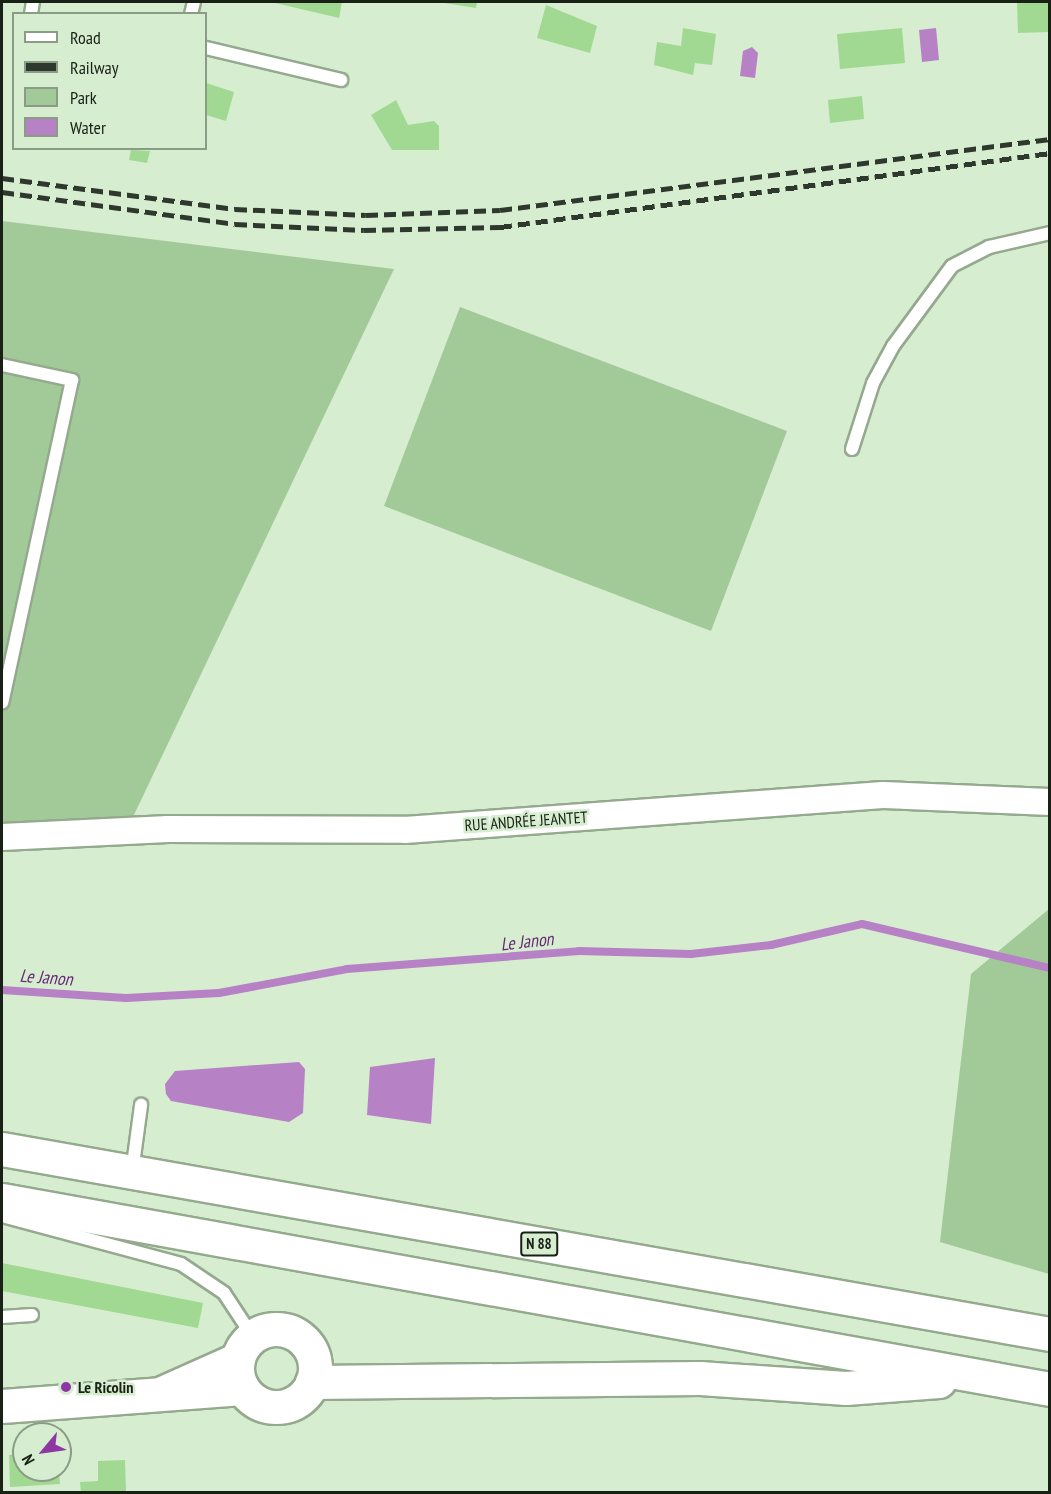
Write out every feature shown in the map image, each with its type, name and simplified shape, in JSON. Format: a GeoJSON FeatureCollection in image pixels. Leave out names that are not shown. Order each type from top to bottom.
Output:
{"type":"FeatureCollection","features":[{"type":"Feature","properties":{"kind":"main road"},"geometry":{"type":"LineString","coordinates":[[2,1137],[15,1152]]}},
{"type":"Feature","properties":{"kind":"main road","name":"N 88"},"geometry":{"type":"LineString","coordinates":[[15,1152],[1050,1334]]}},
{"type":"Feature","properties":{"kind":"main road"},"geometry":{"type":"LineString","coordinates":[[2,1200],[1050,1389]]}},
{"type":"Feature","properties":{"kind":"main road"},"geometry":{"type":"LineString","coordinates":[[2,1406],[158,1397],[206,1369],[245,1361],[276,1329],[299,1337],[313,1357],[312,1382],[299,1399],[279,1407],[258,1403],[245,1361]]}},
{"type":"Feature","properties":{"kind":"main road"},"geometry":{"type":"LineString","coordinates":[[312,1382],[700,1378],[846,1388],[986,1377]]}},
{"type":"Feature","properties":{"kind":"street","name":"RUE ANDRÉE JEANTET"},"geometry":{"type":"LineString","coordinates":[[2,837],[168,830],[405,830],[883,795],[1050,802]]}},
{"type":"Feature","properties":{"kind":"lane"},"geometry":{"type":"LineString","coordinates":[[207,48],[342,80]]}},
{"type":"Feature","properties":{"kind":"lane"},"geometry":{"type":"LineString","coordinates":[[852,449],[873,383],[893,346],[952,266],[989,247],[1050,233]]}},
{"type":"Feature","properties":{"kind":"lane"},"geometry":{"type":"LineString","coordinates":[[2,365],[72,380],[2,703]]}},
{"type":"Feature","properties":{"kind":"lane"},"geometry":{"type":"LineString","coordinates":[[132,1173],[141,1105]]}},
{"type":"Feature","properties":{"kind":"lane"},"geometry":{"type":"LineString","coordinates":[[2,1216],[181,1264],[224,1293],[245,1361]]}},
{"type":"Feature","properties":{"kind":"lane"},"geometry":{"type":"LineString","coordinates":[[2,1317],[32,1315]]}},
{"type":"Feature","properties":{"kind":"green space"},"geometry":{"type":"Polygon","coordinates":[[[2,221],[394,269],[132,819],[2,827],[2,221]]]}},
{"type":"Feature","properties":{"kind":"green space"},"geometry":{"type":"Polygon","coordinates":[[[460,307],[787,431],[711,631],[384,506],[460,307]]]}},
{"type":"Feature","properties":{"kind":"green space"},"geometry":{"type":"Polygon","coordinates":[[[1049,909],[1049,1274],[940,1242],[971,974],[1049,909]]]}},
{"type":"Feature","properties":{"kind":"water"},"geometry":{"type":"Polygon","coordinates":[[[936,28],[939,60],[922,62],[919,30],[936,28]]]}},
{"type":"Feature","properties":{"kind":"water"},"geometry":{"type":"Polygon","coordinates":[[[752,47],[758,53],[755,78],[740,76],[743,51],[752,47]]]}},
{"type":"Feature","properties":{"kind":"water"},"geometry":{"type":"Polygon","coordinates":[[[435,1058],[431,1124],[367,1115],[370,1067],[435,1058]]]}},
{"type":"Feature","properties":{"kind":"water"},"geometry":{"type":"Polygon","coordinates":[[[299,1062],[305,1069],[303,1113],[289,1122],[171,1101],[166,1094],[165,1084],[175,1071],[299,1062]]]}},
{"type":"Feature","properties":{"kind":"building"},"geometry":{"type":"Polygon","coordinates":[[[271,2],[342,2],[339,18],[271,2]]]}},
{"type":"Feature","properties":{"kind":"building"},"geometry":{"type":"Polygon","coordinates":[[[438,2],[477,2],[476,8],[438,2]]]}},
{"type":"Feature","properties":{"kind":"building"},"geometry":{"type":"Polygon","coordinates":[[[1017,2],[1050,2],[1050,32],[1018,33],[1017,2]]]}},
{"type":"Feature","properties":{"kind":"building"},"geometry":{"type":"Polygon","coordinates":[[[546,5],[597,26],[590,53],[537,38],[546,5]]]}},
{"type":"Feature","properties":{"kind":"building"},"geometry":{"type":"Polygon","coordinates":[[[683,28],[716,34],[712,65],[695,63],[693,75],[654,65],[657,42],[681,46],[683,28]]]}},
{"type":"Feature","properties":{"kind":"building"},"geometry":{"type":"Polygon","coordinates":[[[902,28],[905,63],[840,69],[837,34],[902,28]]]}},
{"type":"Feature","properties":{"kind":"building"},"geometry":{"type":"Polygon","coordinates":[[[207,83],[234,92],[226,121],[207,115],[207,83]]]}},
{"type":"Feature","properties":{"kind":"building"},"geometry":{"type":"Polygon","coordinates":[[[862,96],[864,119],[830,123],[828,100],[862,96]]]}},
{"type":"Feature","properties":{"kind":"building"},"geometry":{"type":"Polygon","coordinates":[[[396,100],[408,125],[434,121],[439,126],[439,150],[392,150],[371,115],[396,100]]]}},
{"type":"Feature","properties":{"kind":"building"},"geometry":{"type":"Polygon","coordinates":[[[131,150],[150,151],[147,163],[129,160],[131,150]]]}},
{"type":"Feature","properties":{"kind":"building"},"geometry":{"type":"Polygon","coordinates":[[[2,1263],[203,1303],[198,1328],[2,1291],[2,1263]]]}},
{"type":"Feature","properties":{"kind":"building"},"geometry":{"type":"Polygon","coordinates":[[[9,1455],[12,1455],[12,1482],[60,1482],[60,1484],[10,1487],[9,1455]]]}},
{"type":"Feature","properties":{"kind":"building"},"geometry":{"type":"Polygon","coordinates":[[[125,1460],[126,1492],[81,1492],[80,1482],[98,1481],[98,1461],[125,1460]]]}},
{"type":"Feature","properties":{"kind":"waterway","name":"Le Janon"},"geometry":{"type":"LineString","coordinates":[[2,990],[126,998],[219,993],[347,969],[579,951],[691,954],[771,945],[862,924],[1050,968]]}},
{"type":"Feature","properties":{"kind":"railway"},"geometry":{"type":"LineString","coordinates":[[2,178],[235,209],[366,215],[500,210],[1050,139]]}},
{"type":"Feature","properties":{"kind":"railway"},"geometry":{"type":"LineString","coordinates":[[2,192],[235,224],[364,230],[500,227],[1050,153]]}},
{"type":"Feature","properties":{"kind":"place","name":"Le Ricolin"},"geometry":{"type":"Point","coordinates":[66,1387]}}]}
